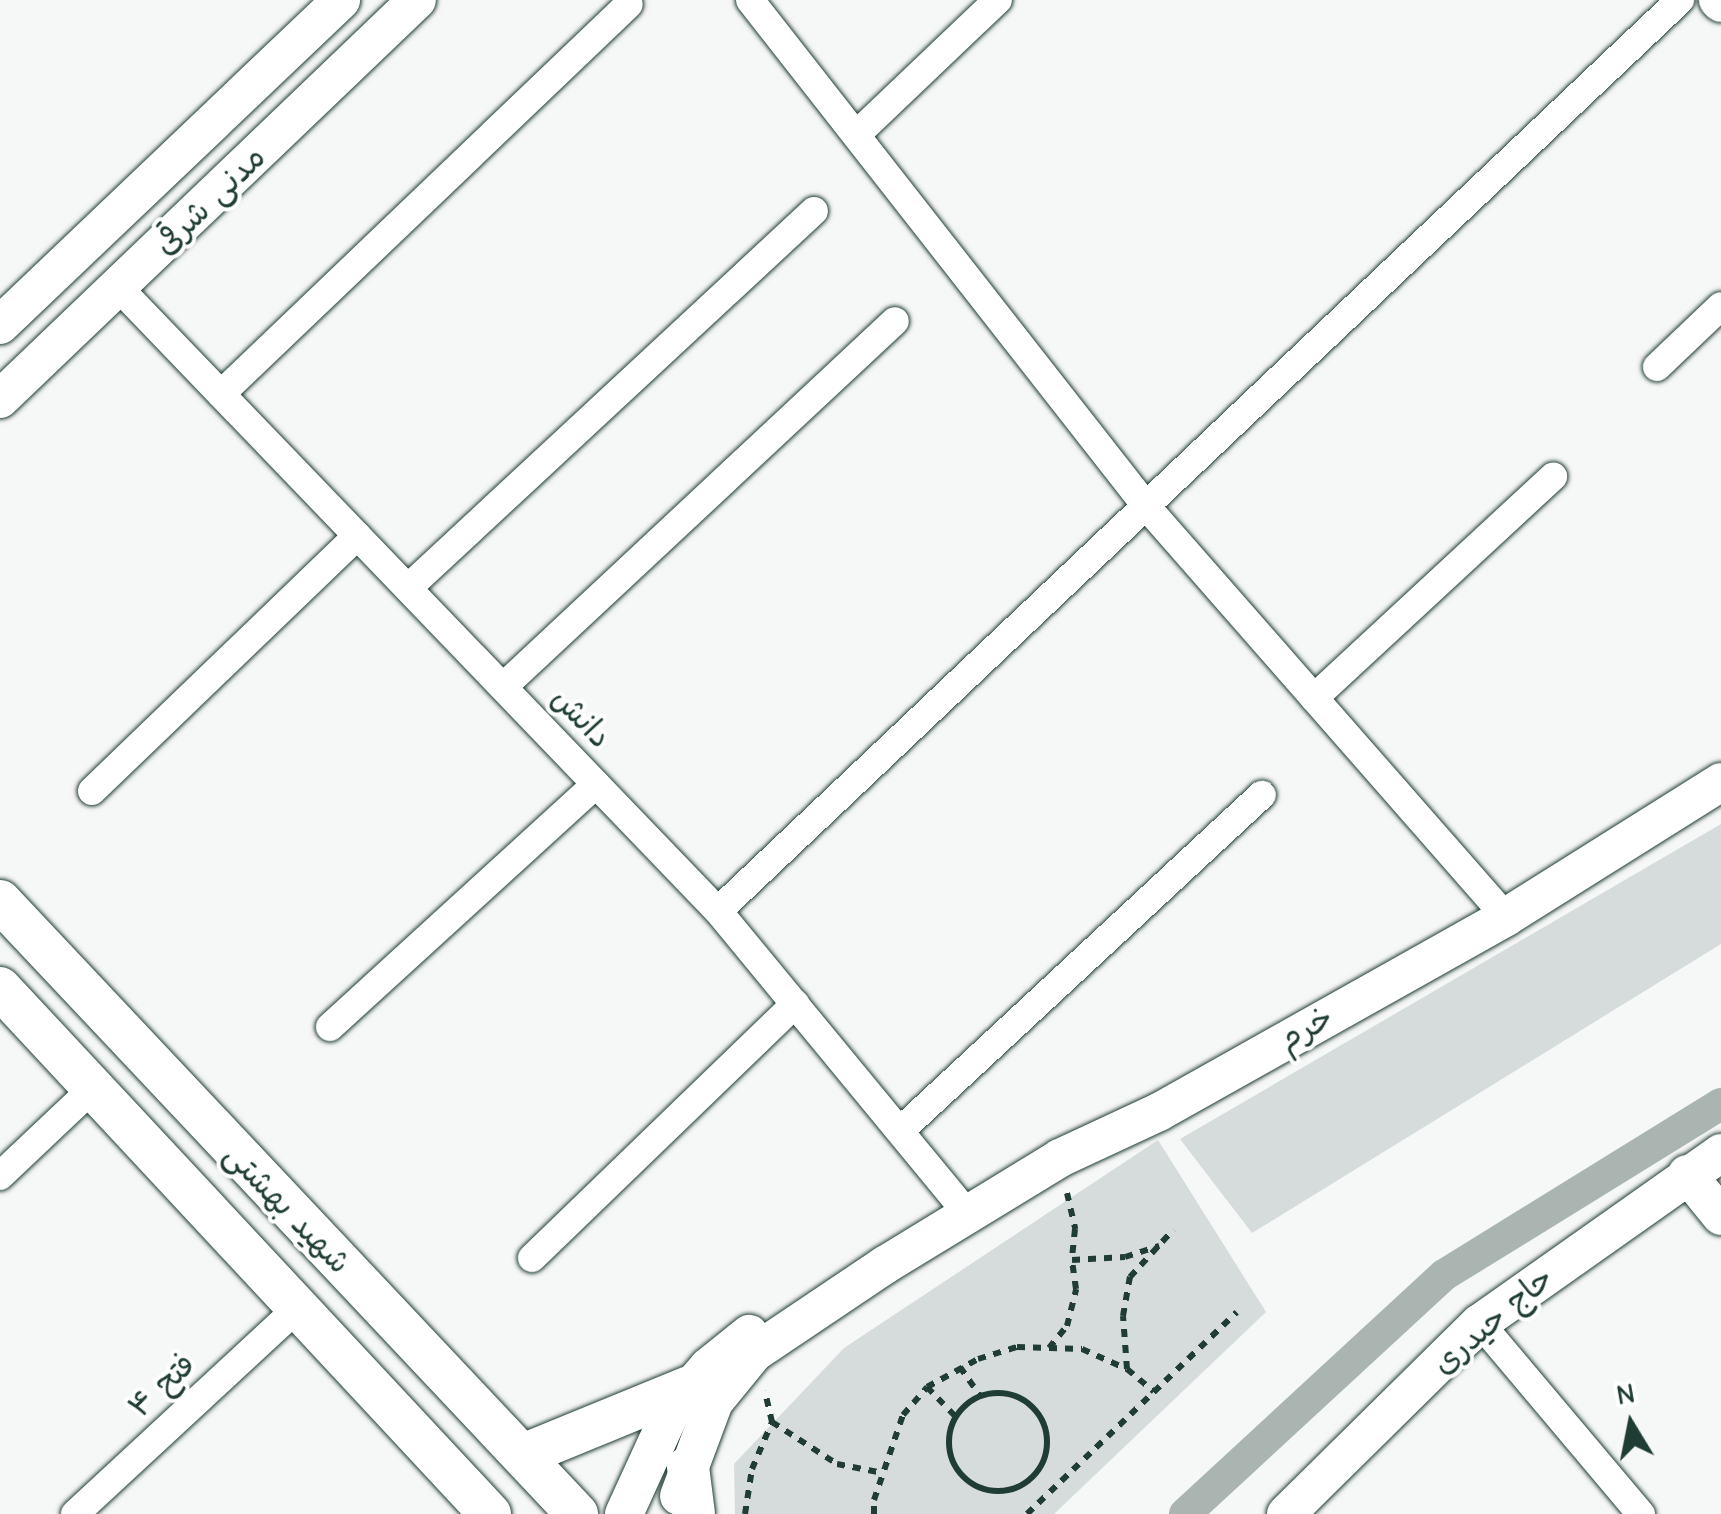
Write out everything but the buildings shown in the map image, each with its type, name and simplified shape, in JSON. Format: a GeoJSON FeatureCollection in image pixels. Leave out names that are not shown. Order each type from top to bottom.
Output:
{"type":"FeatureCollection","features":[{"type":"Feature","properties":{"kind":"main road","name":"شهید بهشتی"},"geometry":{"type":"LineString","coordinates":[[0,900],[240,1160],[577,1514]]}},
{"type":"Feature","properties":{"kind":"main road","name":"شهید بهشتی"},"geometry":{"type":"LineString","coordinates":[[0,988],[198,1199],[476,1509]]}},
{"type":"Feature","properties":{"kind":"main road"},"geometry":{"type":"LineString","coordinates":[[198,1199],[240,1160]]}},
{"type":"Feature","properties":{"kind":"main road"},"geometry":{"type":"LineString","coordinates":[[523,1455],[689,1386]]}},
{"type":"Feature","properties":{"kind":"main road"},"geometry":{"type":"LineString","coordinates":[[688,1467],[694,1514]]}},
{"type":"Feature","properties":{"kind":"street","name":"مدنی شرقی"},"geometry":{"type":"LineString","coordinates":[[0,325],[340,0]]}},
{"type":"Feature","properties":{"kind":"street","name":"مدنی شرقی"},"geometry":{"type":"LineString","coordinates":[[0,399],[418,0]]}},
{"type":"Feature","properties":{"kind":"street"},"geometry":{"type":"LineString","coordinates":[[750,0],[1146,506],[1506,917]]}},
{"type":"Feature","properties":{"kind":"street"},"geometry":{"type":"LineString","coordinates":[[856,135],[998,0]]}},
{"type":"Feature","properties":{"kind":"street"},"geometry":{"type":"LineString","coordinates":[[718,911],[1680,0]]}},
{"type":"Feature","properties":{"kind":"street"},"geometry":{"type":"LineString","coordinates":[[221,394],[629,4]]}},
{"type":"Feature","properties":{"kind":"street"},"geometry":{"type":"LineString","coordinates":[[408,588],[814,211]]}},
{"type":"Feature","properties":{"kind":"street","name":"دانش"},"geometry":{"type":"LineString","coordinates":[[119,288],[718,911],[969,1216]]}},
{"type":"Feature","properties":{"kind":"street"},"geometry":{"type":"LineString","coordinates":[[1657,367],[1721,306]]}},
{"type":"Feature","properties":{"kind":"street"},"geometry":{"type":"LineString","coordinates":[[503,687],[895,321]]}},
{"type":"Feature","properties":{"kind":"street"},"geometry":{"type":"LineString","coordinates":[[1314,698],[1554,478]]}},
{"type":"Feature","properties":{"kind":"street"},"geometry":{"type":"LineString","coordinates":[[92,790],[357,536]]}},
{"type":"Feature","properties":{"kind":"street","name":"خرم"},"geometry":{"type":"LineString","coordinates":[[624,1514],[672,1409],[689,1386],[749,1334],[885,1265],[1060,1158],[1160,1112],[1506,917],[1721,782]]}},
{"type":"Feature","properties":{"kind":"street"},"geometry":{"type":"LineString","coordinates":[[330,1027],[596,784]]}},
{"type":"Feature","properties":{"kind":"street"},"geometry":{"type":"LineString","coordinates":[[900,1131],[1262,795]]}},
{"type":"Feature","properties":{"kind":"street"},"geometry":{"type":"LineString","coordinates":[[532,1258],[795,1004]]}},
{"type":"Feature","properties":{"kind":"street"},"geometry":{"type":"LineString","coordinates":[[0,1176],[94,1088]]}},
{"type":"Feature","properties":{"kind":"street","name":"حاج حیدری"},"geometry":{"type":"LineString","coordinates":[[1286,1514],[1480,1322],[1721,1153]]}},
{"type":"Feature","properties":{"kind":"street"},"geometry":{"type":"LineString","coordinates":[[1687,1174],[1721,1216]]}},
{"type":"Feature","properties":{"kind":"street","name":"خرم"},"geometry":{"type":"LineString","coordinates":[[673,1514],[714,1402],[754,1353],[885,1265]]}},
{"type":"Feature","properties":{"kind":"street","name":"فتح ۴"},"geometry":{"type":"LineString","coordinates":[[75,1514],[296,1308]]}},
{"type":"Feature","properties":{"kind":"street"},"geometry":{"type":"LineString","coordinates":[[1480,1322],[1641,1514]]}},
{"type":"Feature","properties":{"kind":"path"},"geometry":{"type":"LineString","coordinates":[[1049,1348],[1067,1326],[1076,1289],[1072,1260],[1075,1229],[1060,1158]]}},
{"type":"Feature","properties":{"kind":"path"},"geometry":{"type":"LineString","coordinates":[[1127,1369],[1123,1316],[1130,1278],[1173,1230]]}},
{"type":"Feature","properties":{"kind":"path"},"geometry":{"type":"LineString","coordinates":[[1072,1260],[1125,1257],[1158,1246]]}},
{"type":"Feature","properties":{"kind":"path"},"geometry":{"type":"LineString","coordinates":[[1027,1514],[1237,1312]]}},
{"type":"Feature","properties":{"kind":"path"},"geometry":{"type":"LineString","coordinates":[[874,1514],[903,1415],[927,1387],[960,1367],[1017,1347],[1082,1348],[1127,1369],[1154,1392]]}},
{"type":"Feature","properties":{"kind":"path"},"geometry":{"type":"LineString","coordinates":[[960,1367],[980,1396]]}},
{"type":"Feature","properties":{"kind":"path"},"geometry":{"type":"LineString","coordinates":[[927,1387],[956,1417]]}},
{"type":"Feature","properties":{"kind":"path"},"geometry":{"type":"LineString","coordinates":[[1011,1395],[1036,1412],[1044,1425],[1045,1456],[1027,1481],[995,1490],[965,1478],[949,1449],[956,1417],[980,1396],[1011,1395]]}},
{"type":"Feature","properties":{"kind":"path"},"geometry":{"type":"LineString","coordinates":[[745,1514],[752,1469],[772,1422],[837,1464],[883,1473]]}},
{"type":"Feature","properties":{"kind":"shaded area"},"geometry":{"type":"Polygon","coordinates":[[[1721,824],[1721,944],[1252,1233],[1180,1139],[1721,824]]]}},
{"type":"Feature","properties":{"kind":"shaded area"},"geometry":{"type":"Polygon","coordinates":[[[1158,1140],[1266,1312],[1054,1514],[735,1514],[734,1464],[844,1348],[1158,1140]]]}},
{"type":"Feature","properties":{"kind":"waterway"},"geometry":{"type":"LineString","coordinates":[[1185,1514],[1444,1275],[1721,1104]]}}]}
